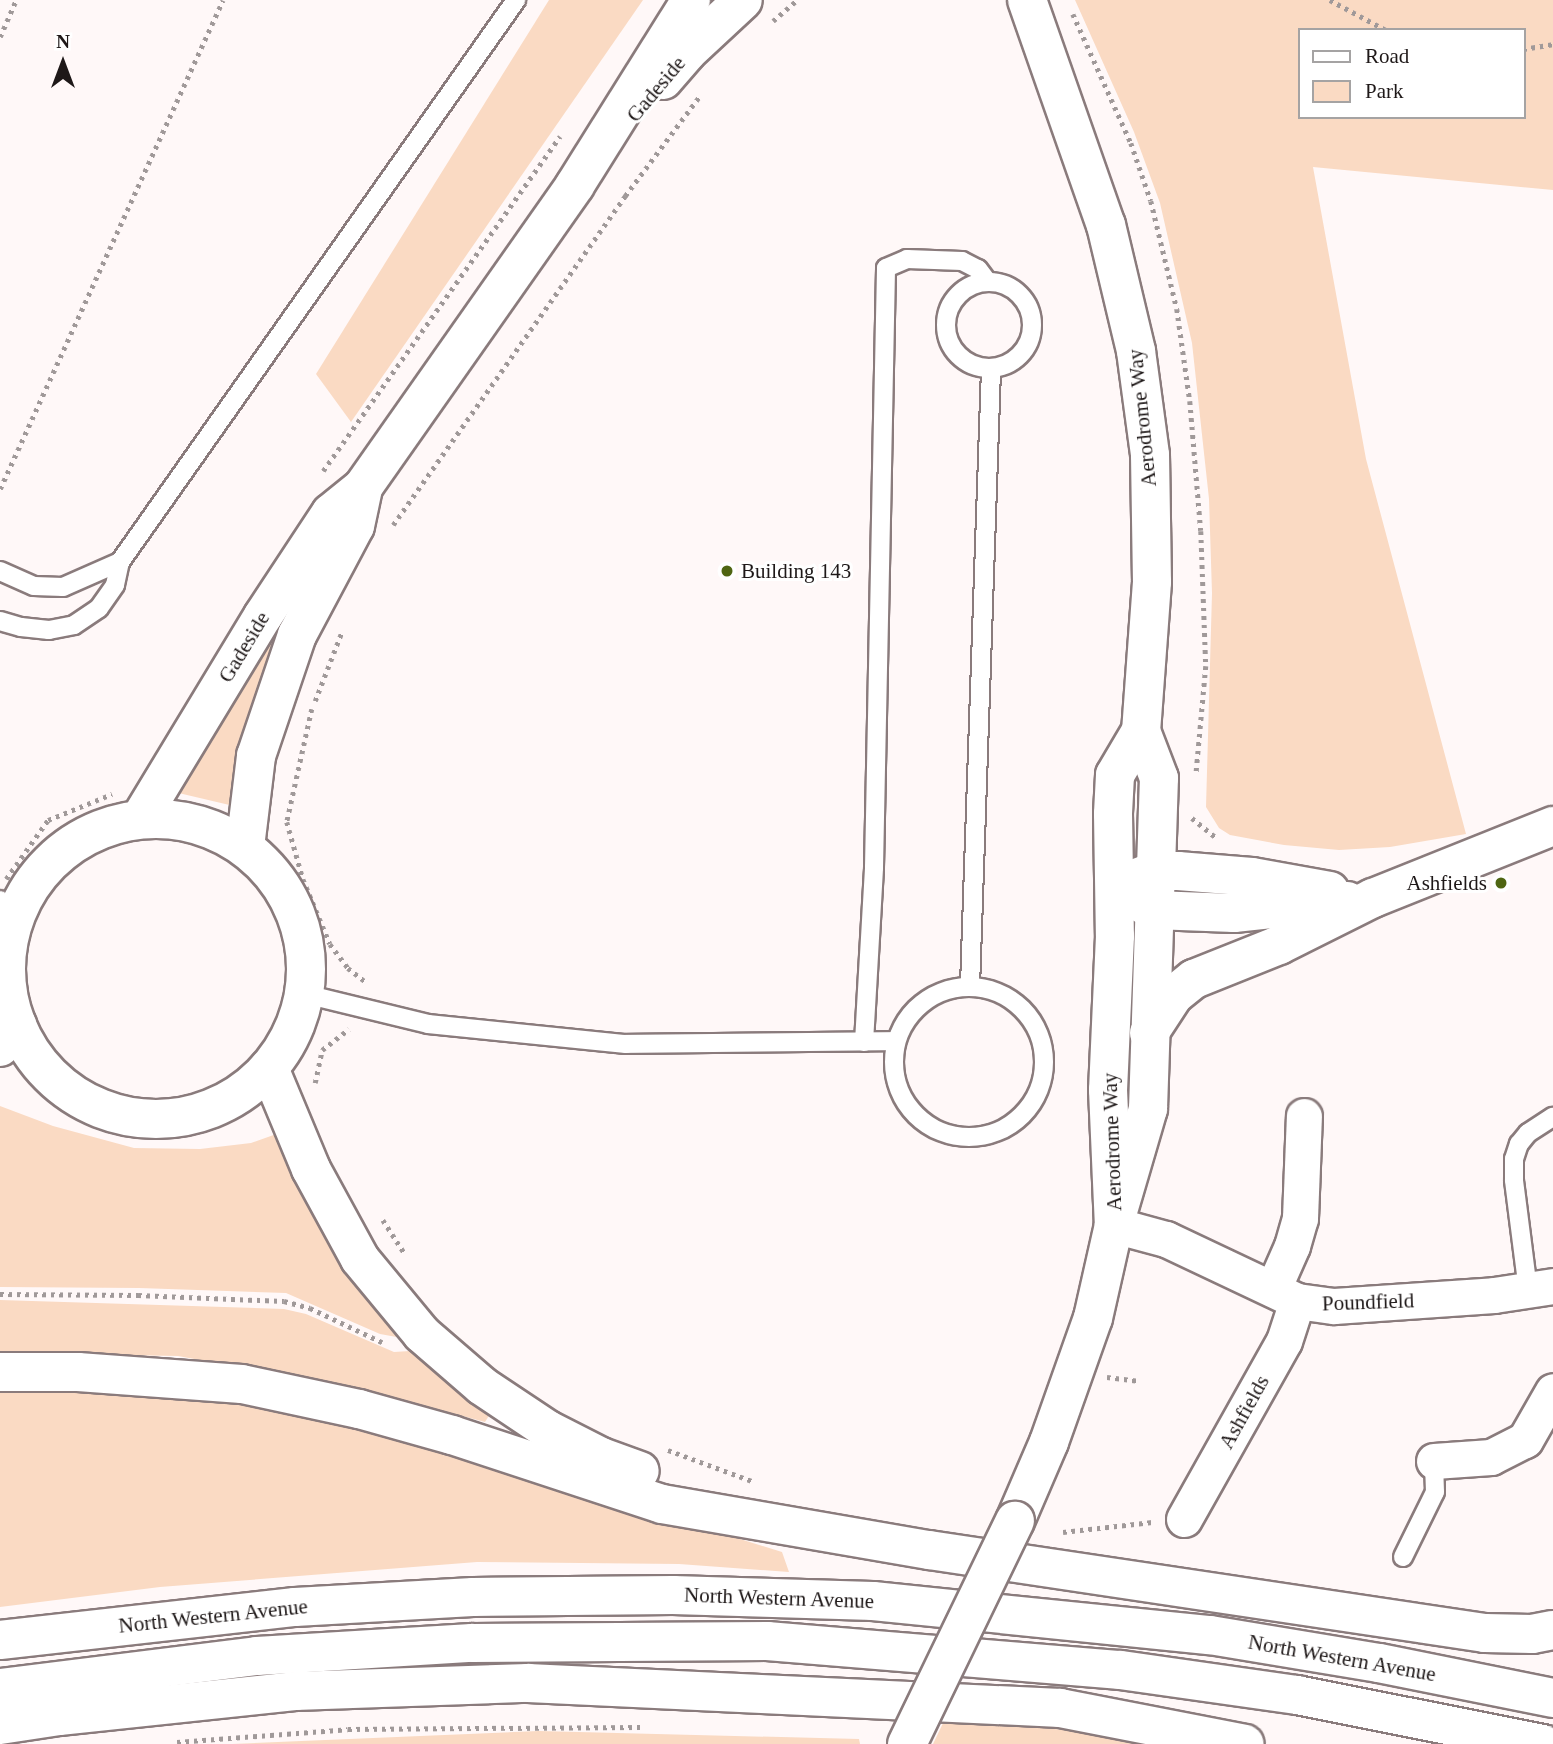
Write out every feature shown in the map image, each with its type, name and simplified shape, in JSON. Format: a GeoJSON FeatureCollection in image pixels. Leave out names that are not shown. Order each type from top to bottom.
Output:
{"type":"FeatureCollection","features":[{"type":"Feature","properties":{"kind":"main road","name":"Gadeside"},"geometry":{"type":"LineString","coordinates":[[127,805],[263,616],[331,513],[363,486],[575,185],[691,0]]}},
{"type":"Feature","properties":{"kind":"main road","name":"Aerodrome Way"},"geometry":{"type":"LineString","coordinates":[[1002,0],[1068,113]]}},
{"type":"Feature","properties":{"kind":"main road","name":"Aerodrome Way"},"geometry":{"type":"LineString","coordinates":[[1027,0],[1105,225],[1136,351],[1150,455],[1152,582],[1140,731],[1115,775],[1108,1090],[1114,1225]]}},
{"type":"Feature","properties":{"kind":"main road","name":"Gadeside"},"geometry":{"type":"LineString","coordinates":[[575,185],[687,52],[756,12]]}},
{"type":"Feature","properties":{"kind":"main road","name":"Gadeside"},"geometry":{"type":"LineString","coordinates":[[246,847],[256,756],[297,635],[355,526],[363,486]]}},
{"type":"Feature","properties":{"kind":"main road","name":"Aerodrome Way"},"geometry":{"type":"LineString","coordinates":[[1114,1225],[1148,1109],[1159,778],[1140,731]]}},
{"type":"Feature","properties":{"kind":"main road"},"geometry":{"type":"LineString","coordinates":[[127,805],[195,823],[246,847],[266,866],[283,888],[296,912],[304,939],[307,966],[305,994],[298,1021],[285,1046],[269,1068],[249,1087],[200,1113],[144,1119],[91,1104],[67,1090],[29,1050],[8,1036],[5,902],[64,850],[127,805]]}},
{"type":"Feature","properties":{"kind":"main road"},"geometry":{"type":"LineString","coordinates":[[1149,1033],[1174,995],[1194,979],[1279,945],[1373,898],[1553,826]]}},
{"type":"Feature","properties":{"kind":"main road"},"geometry":{"type":"LineString","coordinates":[[1114,887],[1155,871],[1252,877],[1373,898]]}},
{"type":"Feature","properties":{"kind":"main road"},"geometry":{"type":"LineString","coordinates":[[1114,887],[1153,910],[1234,913],[1373,898]]}},
{"type":"Feature","properties":{"kind":"main road"},"geometry":{"type":"LineString","coordinates":[[269,1068],[306,1158],[360,1259],[422,1334],[482,1385],[548,1430],[601,1457],[793,1527]]}},
{"type":"Feature","properties":{"kind":"main road"},"geometry":{"type":"LineString","coordinates":[[907,1744],[1015,1521],[1049,1442],[1093,1318],[1114,1225]]}},
{"type":"Feature","properties":{"kind":"main road"},"geometry":{"type":"LineString","coordinates":[[0,1372],[78,1372],[242,1384],[359,1409],[452,1435],[662,1504],[793,1527],[1485,1633],[1532,1634],[1553,1630]]}},
{"type":"Feature","properties":{"kind":"main road","name":"North Western Avenue"},"geometry":{"type":"LineString","coordinates":[[0,1640],[295,1607],[473,1597],[673,1595],[873,1601],[1210,1635],[1379,1663],[1553,1698]]}},
{"type":"Feature","properties":{"kind":"main road","name":"North Western Avenue"},"geometry":{"type":"LineString","coordinates":[[0,1688],[257,1656],[472,1643],[767,1641],[1121,1670],[1297,1695],[1543,1744]]}},
{"type":"Feature","properties":{"kind":"main road"},"geometry":{"type":"LineString","coordinates":[[0,1725],[59,1716],[295,1691],[528,1683],[1060,1708],[1245,1744]]}},
{"type":"Feature","properties":{"kind":"street","name":"Ashfields"},"geometry":{"type":"LineString","coordinates":[[1184,1519],[1284,1340],[1285,1295],[1292,1246],[1300,1218],[1304,1116]]}},
{"type":"Feature","properties":{"kind":"street","name":"Poundfield"},"geometry":{"type":"LineString","coordinates":[[1114,1225],[1166,1239],[1285,1295],[1334,1307],[1547,1288]]}},
{"type":"Feature","properties":{"kind":"street"},"geometry":{"type":"LineString","coordinates":[[1434,1461],[1491,1457],[1525,1440],[1553,1391]]}},
{"type":"Feature","properties":{"kind":"lane"},"geometry":{"type":"LineString","coordinates":[[0,621],[21,627],[49,630],[74,625],[99,608],[115,584],[120,562],[516,0]]}},
{"type":"Feature","properties":{"kind":"lane"},"geometry":{"type":"LineString","coordinates":[[864,1042],[874,867],[886,268],[907,258],[962,261],[978,269],[987,281],[1016,290],[1029,308],[1032,330],[1019,356],[1006,364],[991,368],[970,362],[953,348],[947,334],[946,319],[960,293],[987,281]]}},
{"type":"Feature","properties":{"kind":"lane"},"geometry":{"type":"LineString","coordinates":[[970,986],[991,368]]}},
{"type":"Feature","properties":{"kind":"lane"},"geometry":{"type":"LineString","coordinates":[[0,571],[34,586],[63,587],[120,562]]}},
{"type":"Feature","properties":{"kind":"lane"},"geometry":{"type":"LineString","coordinates":[[970,986],[1008,997],[1023,1009],[1043,1043],[1045,1063],[1042,1082],[1022,1116],[1006,1127],[978,1136],[949,1134],[931,1127],[915,1114],[900,1089],[894,1060],[897,1041],[904,1023],[924,1002],[951,989],[970,986]]}},
{"type":"Feature","properties":{"kind":"lane"},"geometry":{"type":"LineString","coordinates":[[305,994],[428,1024],[626,1044],[897,1041]]}},
{"type":"Feature","properties":{"kind":"lane"},"geometry":{"type":"LineString","coordinates":[[1547,1288],[1514,1180],[1514,1159],[1519,1144],[1528,1133],[1553,1117]]}},
{"type":"Feature","properties":{"kind":"lane"},"geometry":{"type":"LineString","coordinates":[[1404,1557],[1435,1492],[1434,1461]]}},
{"type":"Feature","properties":{"kind":"path"},"geometry":{"type":"LineString","coordinates":[[0,37],[16,0]]}},
{"type":"Feature","properties":{"kind":"path"},"geometry":{"type":"LineString","coordinates":[[0,489],[223,0]]}},
{"type":"Feature","properties":{"kind":"path"},"geometry":{"type":"LineString","coordinates":[[756,12],[797,0]]}},
{"type":"Feature","properties":{"kind":"path"},"geometry":{"type":"LineString","coordinates":[[1330,0],[1381,28]]}},
{"type":"Feature","properties":{"kind":"path"},"geometry":{"type":"LineString","coordinates":[[1525,49],[1553,44]]}},
{"type":"Feature","properties":{"kind":"path"},"geometry":{"type":"LineString","coordinates":[[390,532],[625,196],[706,87]]}},
{"type":"Feature","properties":{"kind":"path"},"geometry":{"type":"LineString","coordinates":[[321,473],[563,132]]}},
{"type":"Feature","properties":{"kind":"path"},"geometry":{"type":"LineString","coordinates":[[314,1094],[322,1050],[346,1034],[362,1008],[367,982],[348,968],[330,944],[303,879],[287,822],[312,710],[342,632]]}},
{"type":"Feature","properties":{"kind":"path"},"geometry":{"type":"LineString","coordinates":[[5,902],[48,820],[104,800],[127,805]]}},
{"type":"Feature","properties":{"kind":"path"},"geometry":{"type":"LineString","coordinates":[[1194,818],[1220,841]]}},
{"type":"Feature","properties":{"kind":"path"},"geometry":{"type":"LineString","coordinates":[[380,1217],[411,1261]]}},
{"type":"Feature","properties":{"kind":"path"},"geometry":{"type":"LineString","coordinates":[[0,1294],[138,1294],[284,1301],[310,1308],[391,1345]]}},
{"type":"Feature","properties":{"kind":"path"},"geometry":{"type":"LineString","coordinates":[[1105,1377],[1138,1381]]}},
{"type":"Feature","properties":{"kind":"path"},"geometry":{"type":"LineString","coordinates":[[659,1447],[761,1484]]}},
{"type":"Feature","properties":{"kind":"path"},"geometry":{"type":"LineString","coordinates":[[1059,1532],[1184,1519]]}},
{"type":"Feature","properties":{"kind":"path"},"geometry":{"type":"LineString","coordinates":[[169,1743],[348,1729],[641,1727]]}},
{"type":"Feature","properties":{"kind":"green space"},"geometry":{"type":"Polygon","coordinates":[[[549,0],[643,0],[351,422],[316,374],[549,0]]]}},
{"type":"Feature","properties":{"kind":"green space"},"geometry":{"type":"Polygon","coordinates":[[[1075,0],[1553,0],[1553,190],[1313,167],[1366,459],[1466,834],[1390,847],[1339,850],[1284,845],[1230,835],[1219,828],[1206,807],[1212,593],[1209,499],[1192,343],[1160,203],[1134,132],[1075,0]]]}},
{"type":"Feature","properties":{"kind":"green space"},"geometry":{"type":"Polygon","coordinates":[[[282,619],[289,625],[238,807],[170,791],[282,619]]]}},
{"type":"Feature","properties":{"kind":"green space"},"geometry":{"type":"Polygon","coordinates":[[[0,1106],[53,1126],[134,1148],[200,1149],[251,1143],[282,1132],[402,1338],[380,1334],[286,1293],[0,1287],[0,1106]]]}},
{"type":"Feature","properties":{"kind":"green space"},"geometry":{"type":"Polygon","coordinates":[[[0,1300],[284,1309],[306,1314],[394,1352],[410,1351],[421,1344],[495,1406],[485,1422],[365,1390],[178,1356],[0,1353],[0,1300]]]}},
{"type":"Feature","properties":{"kind":"green space"},"geometry":{"type":"Polygon","coordinates":[[[0,1382],[172,1390],[358,1420],[782,1552],[789,1572],[679,1564],[477,1562],[160,1587],[0,1607],[0,1382]]]}},
{"type":"Feature","properties":{"kind":"green space"},"geometry":{"type":"Polygon","coordinates":[[[945,1719],[1099,1733],[1150,1744],[933,1744],[945,1719]]]}},
{"type":"Feature","properties":{"kind":"green space"},"geometry":{"type":"Polygon","coordinates":[[[539,1731],[859,1739],[860,1744],[232,1744],[539,1731]]]}},
{"type":"Feature","properties":{"kind":"place","name":"Building 143"},"geometry":{"type":"Point","coordinates":[727,571]}},
{"type":"Feature","properties":{"kind":"place","name":"Ashfields"},"geometry":{"type":"Point","coordinates":[1501,883]}}]}
